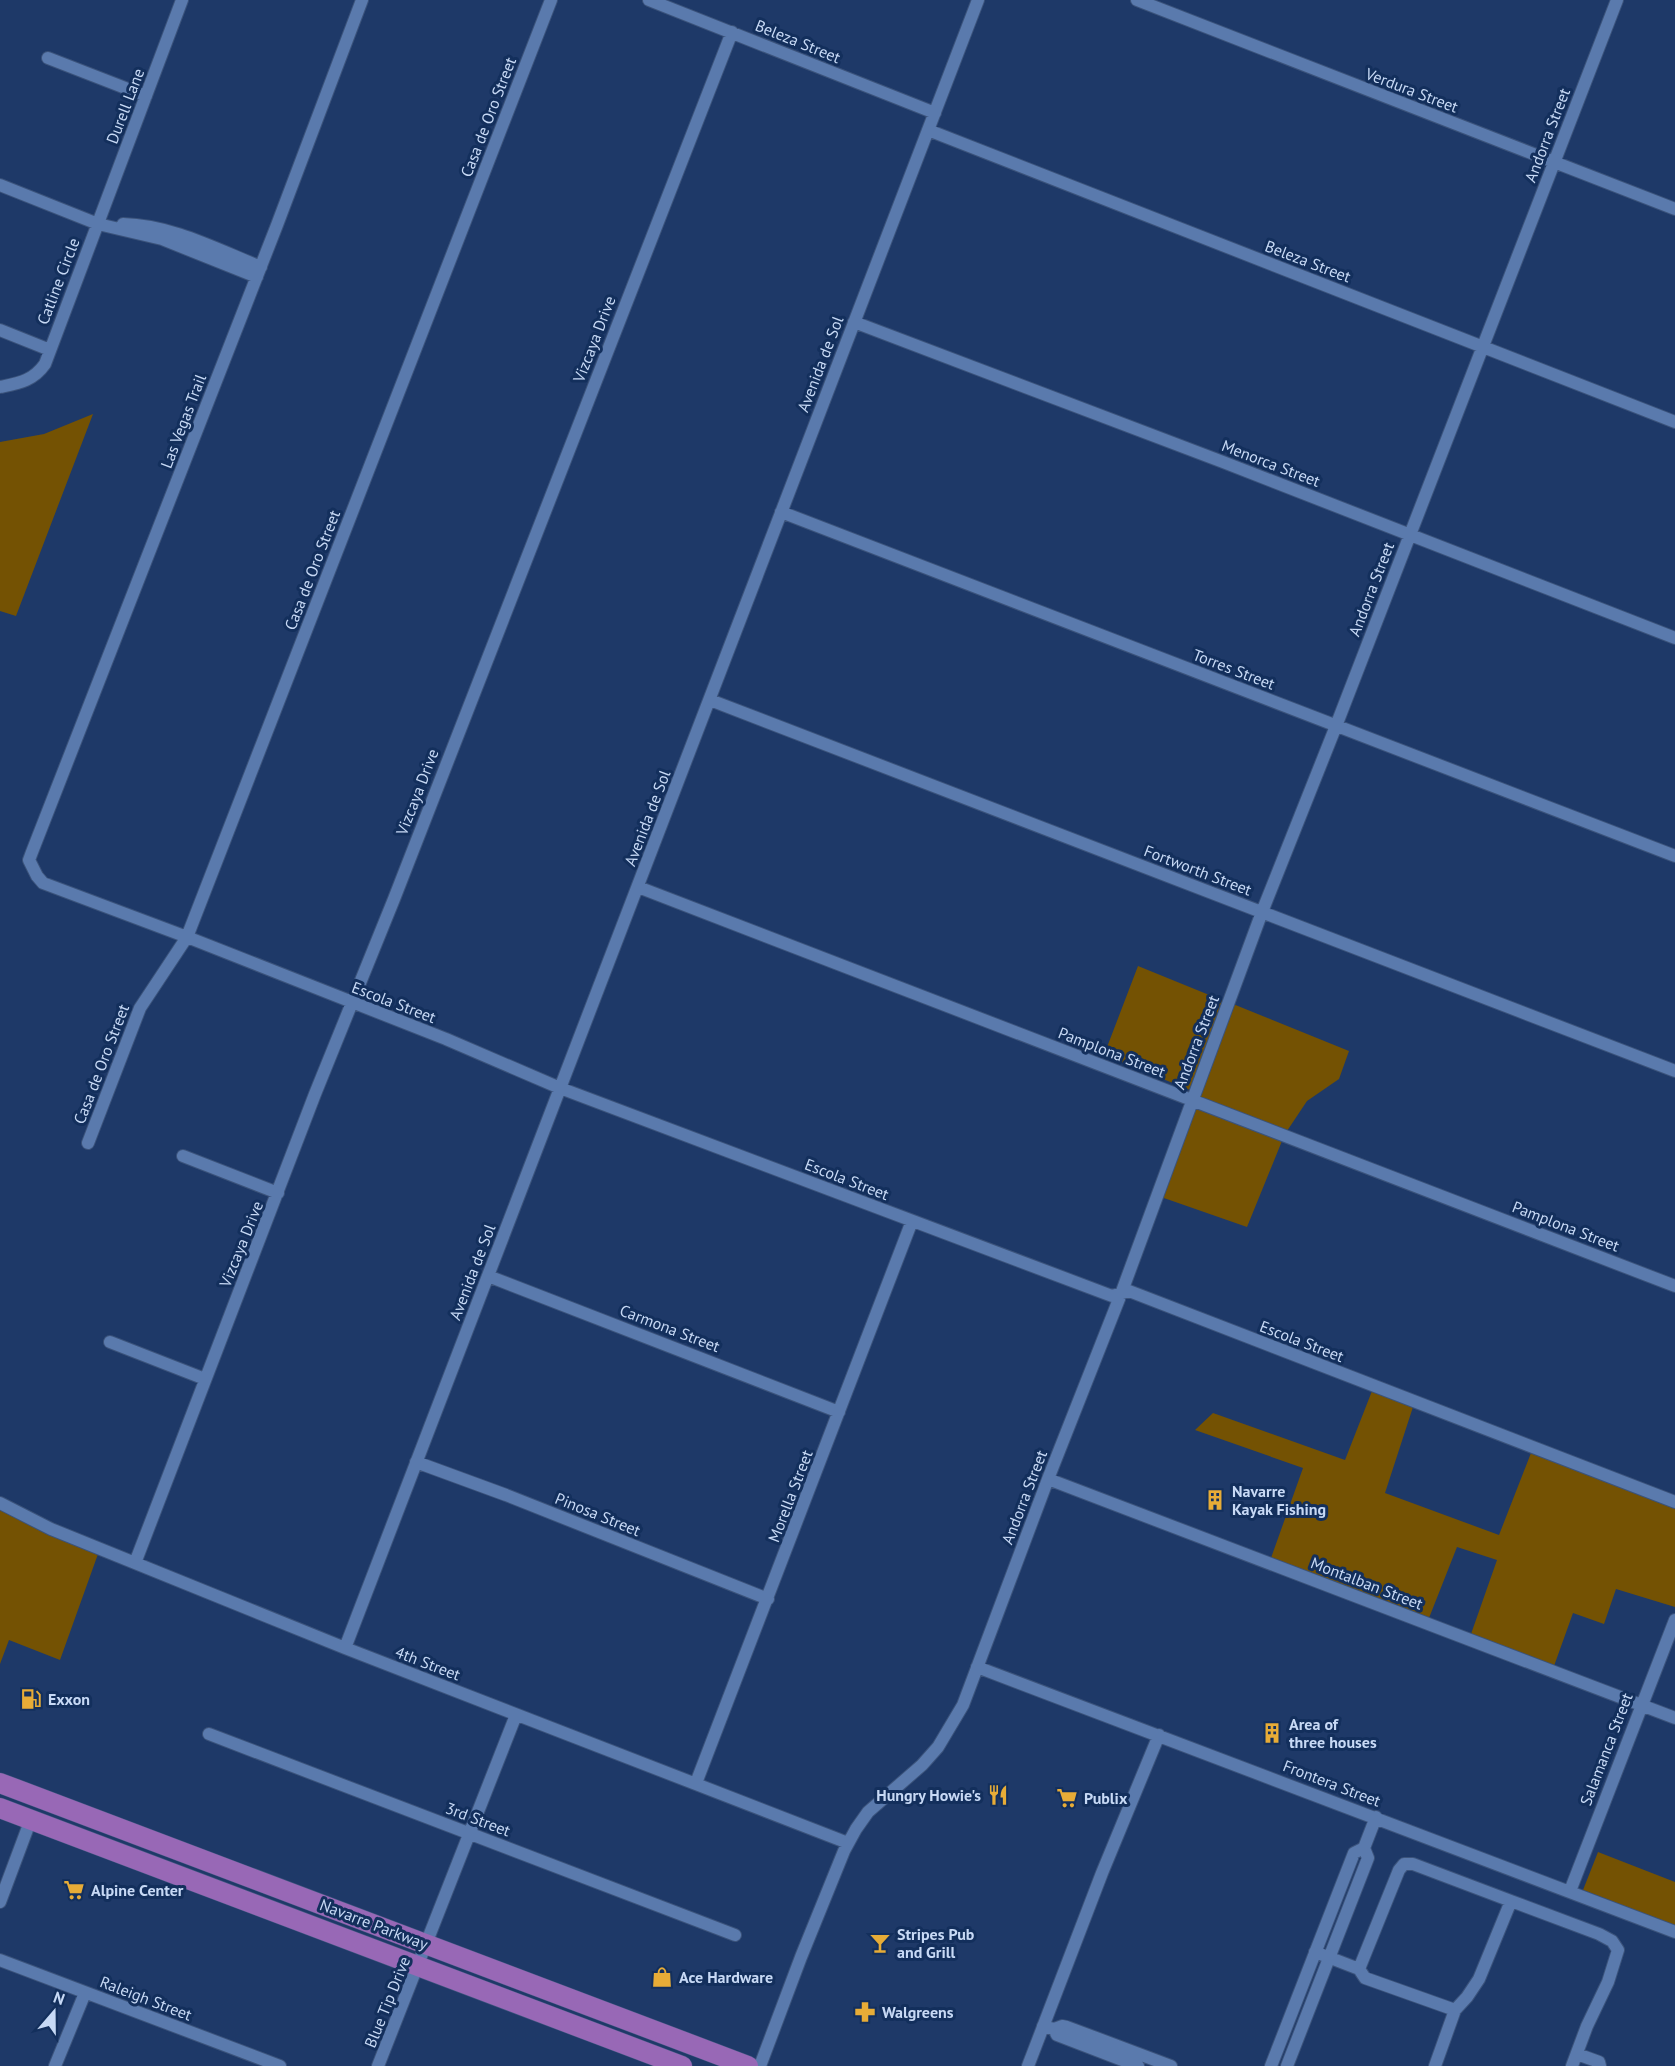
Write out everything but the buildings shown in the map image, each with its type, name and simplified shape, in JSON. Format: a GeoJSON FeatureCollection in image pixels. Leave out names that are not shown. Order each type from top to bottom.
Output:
{"type":"FeatureCollection","features":[{"type":"Feature","properties":{"kind":"highway","name":"Navarre Parkway"},"geometry":{"type":"LineString","coordinates":[[0,1784],[748,2066]]}},
{"type":"Feature","properties":{"kind":"highway"},"geometry":{"type":"LineString","coordinates":[[0,1800],[19,1800],[25,1793]]}},
{"type":"Feature","properties":{"kind":"highway","name":"Navarre Parkway"},"geometry":{"type":"LineString","coordinates":[[0,1808],[682,2066]]}},
{"type":"Feature","properties":{"kind":"highway"},"geometry":{"type":"LineString","coordinates":[[31,1819],[48,1810],[166,1853],[180,1851]]}},
{"type":"Feature","properties":{"kind":"street","name":"Durell Lane"},"geometry":{"type":"LineString","coordinates":[[98,224],[182,0]]}},
{"type":"Feature","properties":{"kind":"street","name":"Las Vegas Trail"},"geometry":{"type":"LineString","coordinates":[[32,852],[259,272],[362,0]]}},
{"type":"Feature","properties":{"kind":"street","name":"Casa de Oro Street"},"geometry":{"type":"LineString","coordinates":[[88,1143],[140,1008],[187,937],[551,0]]}},
{"type":"Feature","properties":{"kind":"street","name":"Beleza Street"},"geometry":{"type":"LineString","coordinates":[[649,0],[935,113]]}},
{"type":"Feature","properties":{"kind":"street","name":"Avenida de Sol"},"geometry":{"type":"LineString","coordinates":[[345,1648],[978,0]]}},
{"type":"Feature","properties":{"kind":"street","name":"Verdura Street"},"geometry":{"type":"LineString","coordinates":[[1137,0],[1675,209]]}},
{"type":"Feature","properties":{"kind":"street","name":"Andorra Street"},"geometry":{"type":"LineString","coordinates":[[760,2066],[801,1957],[848,1843],[868,1812],[922,1765],[938,1747],[963,1705],[1121,1294],[1262,912],[1484,347],[1617,0]]}},
{"type":"Feature","properties":{"kind":"street","name":"Vizcaya Drive"},"geometry":{"type":"LineString","coordinates":[[135,1563],[732,32]]}},
{"type":"Feature","properties":{"kind":"street"},"geometry":{"type":"LineString","coordinates":[[48,58],[146,96]]}},
{"type":"Feature","properties":{"kind":"street","name":"Beleza Street"},"geometry":{"type":"LineString","coordinates":[[928,130],[1675,422]]}},
{"type":"Feature","properties":{"kind":"street"},"geometry":{"type":"LineString","coordinates":[[0,185],[98,224],[156,226],[259,272]]}},
{"type":"Feature","properties":{"kind":"street","name":"Catline Circle"},"geometry":{"type":"LineString","coordinates":[[0,387],[25,382],[38,375],[50,350],[98,224]]}},
{"type":"Feature","properties":{"kind":"street","name":"Menorca Street"},"geometry":{"type":"LineString","coordinates":[[854,322],[1201,453],[1675,638]]}},
{"type":"Feature","properties":{"kind":"street","name":"Catline Circle"},"geometry":{"type":"LineString","coordinates":[[0,330],[50,350]]}},
{"type":"Feature","properties":{"kind":"street","name":"Torres Street"},"geometry":{"type":"LineString","coordinates":[[781,512],[1675,856]]}},
{"type":"Feature","properties":{"kind":"street","name":"Fortworth Street"},"geometry":{"type":"LineString","coordinates":[[710,700],[1675,1071]]}},
{"type":"Feature","properties":{"kind":"street","name":"Escola Street"},"geometry":{"type":"LineString","coordinates":[[32,852],[29,861],[43,883],[446,1039],[560,1088],[1112,1296],[1129,1292],[1675,1502]]}},
{"type":"Feature","properties":{"kind":"street","name":"Pamplona Street"},"geometry":{"type":"LineString","coordinates":[[638,886],[1675,1286]]}},
{"type":"Feature","properties":{"kind":"street"},"geometry":{"type":"LineString","coordinates":[[183,1156],[279,1193]]}},
{"type":"Feature","properties":{"kind":"street","name":"Morella Street"},"geometry":{"type":"LineString","coordinates":[[696,1783],[912,1221]]}},
{"type":"Feature","properties":{"kind":"street","name":"Carmona Street"},"geometry":{"type":"LineString","coordinates":[[488,1276],[840,1412]]}},
{"type":"Feature","properties":{"kind":"street"},"geometry":{"type":"LineString","coordinates":[[110,1342],[205,1379]]}},
{"type":"Feature","properties":{"kind":"street","name":"Pinosa Street"},"geometry":{"type":"LineString","coordinates":[[416,1462],[507,1495],[768,1599]]}},
{"type":"Feature","properties":{"kind":"street","name":"Montalban Street"},"geometry":{"type":"LineString","coordinates":[[1048,1479],[1675,1718]]}},
{"type":"Feature","properties":{"kind":"street","name":"4th Street"},"geometry":{"type":"LineString","coordinates":[[0,1503],[51,1529],[345,1648],[848,1843]]}},
{"type":"Feature","properties":{"kind":"street","name":"Salamanca Street"},"geometry":{"type":"LineString","coordinates":[[1570,1891],[1675,1620]]}},
{"type":"Feature","properties":{"kind":"street","name":"Frontera Street"},"geometry":{"type":"LineString","coordinates":[[977,1667],[1675,1932]]}},
{"type":"Feature","properties":{"kind":"street","name":"Blue Tip Drive"},"geometry":{"type":"LineString","coordinates":[[378,2066],[419,1967],[516,1715]]}},
{"type":"Feature","properties":{"kind":"street","name":"3rd Street"},"geometry":{"type":"LineString","coordinates":[[209,1734],[735,1935]]}},
{"type":"Feature","properties":{"kind":"street"},"geometry":{"type":"LineString","coordinates":[[1028,2066],[1049,2028],[1102,1873],[1159,1735]]}},
{"type":"Feature","properties":{"kind":"street"},"geometry":{"type":"LineString","coordinates":[[1271,2066],[1354,1853],[1364,1848],[1376,1817]]}},
{"type":"Feature","properties":{"kind":"street"},"geometry":{"type":"LineString","coordinates":[[0,1902],[31,1819]]}},
{"type":"Feature","properties":{"kind":"street"},"geometry":{"type":"LineString","coordinates":[[1287,2066],[1368,1858],[1364,1848]]}},
{"type":"Feature","properties":{"kind":"street"},"geometry":{"type":"LineString","coordinates":[[1359,1969],[1399,1870],[1404,1864],[1413,1864],[1599,1935],[1611,1941],[1618,1950],[1608,1982],[1574,2060],[1599,2062],[1600,2066]]}},
{"type":"Feature","properties":{"kind":"street"},"geometry":{"type":"LineString","coordinates":[[1435,2066],[1455,2010],[1479,1979],[1511,1901]]}},
{"type":"Feature","properties":{"kind":"street"},"geometry":{"type":"LineString","coordinates":[[1315,1952],[1359,1969],[1365,1978],[1455,2010]]}},
{"type":"Feature","properties":{"kind":"street","name":"Raleigh Street"},"geometry":{"type":"LineString","coordinates":[[0,1960],[280,2066]]}},
{"type":"Feature","properties":{"kind":"street"},"geometry":{"type":"LineString","coordinates":[[55,2066],[85,1993]]}},
{"type":"Feature","properties":{"kind":"street"},"geometry":{"type":"LineString","coordinates":[[1049,2028],[1067,2027],[1171,2066]]}},
{"type":"Feature","properties":{"kind":"street"},"geometry":{"type":"LineString","coordinates":[[1049,2028],[1057,2035],[1138,2066]]}},
{"type":"Feature","properties":{"kind":"shaded area"},"geometry":{"type":"Polygon","coordinates":[[[93,414],[16,616],[0,611],[0,442],[44,434],[93,414]]]}},
{"type":"Feature","properties":{"kind":"shaded area"},"geometry":{"type":"Polygon","coordinates":[[[1138,966],[1224,1001],[1190,1090],[1104,1055],[1138,966]]]}},
{"type":"Feature","properties":{"kind":"shaded area"},"geometry":{"type":"Polygon","coordinates":[[[1233,1004],[1349,1051],[1339,1079],[1307,1101],[1287,1131],[1198,1096],[1233,1004]]]}},
{"type":"Feature","properties":{"kind":"shaded area"},"geometry":{"type":"Polygon","coordinates":[[[1194,1107],[1282,1141],[1247,1227],[1161,1197],[1194,1107]]]}},
{"type":"Feature","properties":{"kind":"shaded area"},"geometry":{"type":"Polygon","coordinates":[[[1372,1391],[1413,1407],[1385,1493],[1499,1535],[1531,1453],[1675,1508],[1675,1607],[1616,1589],[1604,1624],[1573,1613],[1554,1666],[1471,1634],[1497,1560],[1457,1547],[1429,1618],[1271,1558],[1303,1468],[1195,1430],[1213,1413],[1345,1460],[1372,1391]]]}},
{"type":"Feature","properties":{"kind":"shaded area"},"geometry":{"type":"Polygon","coordinates":[[[0,1509],[98,1554],[60,1660],[9,1640],[0,1664],[0,1509]]]}},
{"type":"Feature","properties":{"kind":"shaded area"},"geometry":{"type":"Polygon","coordinates":[[[1598,1852],[1675,1882],[1675,1926],[1583,1890],[1598,1852]]]}},
{"type":"Feature","properties":{"kind":"place","name":"Navarre Kayak Fishing"},"geometry":{"type":"Point","coordinates":[1215,1500]}},
{"type":"Feature","properties":{"kind":"place","name":"Exxon"},"geometry":{"type":"Point","coordinates":[31,1699]}},
{"type":"Feature","properties":{"kind":"place","name":"Area of three houses"},"geometry":{"type":"Point","coordinates":[1272,1733]}},
{"type":"Feature","properties":{"kind":"place","name":"Hungry Howie's"},"geometry":{"type":"Point","coordinates":[998,1795]}},
{"type":"Feature","properties":{"kind":"place","name":"Publix"},"geometry":{"type":"Point","coordinates":[1067,1798]}},
{"type":"Feature","properties":{"kind":"place","name":"Alpine Center"},"geometry":{"type":"Point","coordinates":[74,1890]}},
{"type":"Feature","properties":{"kind":"place","name":"Stripes Pub and Grill"},"geometry":{"type":"Point","coordinates":[880,1943]}},
{"type":"Feature","properties":{"kind":"place","name":"Ace Hardware"},"geometry":{"type":"Point","coordinates":[662,1977]}},
{"type":"Feature","properties":{"kind":"place","name":"Walgreens"},"geometry":{"type":"Point","coordinates":[865,2012]}}]}
